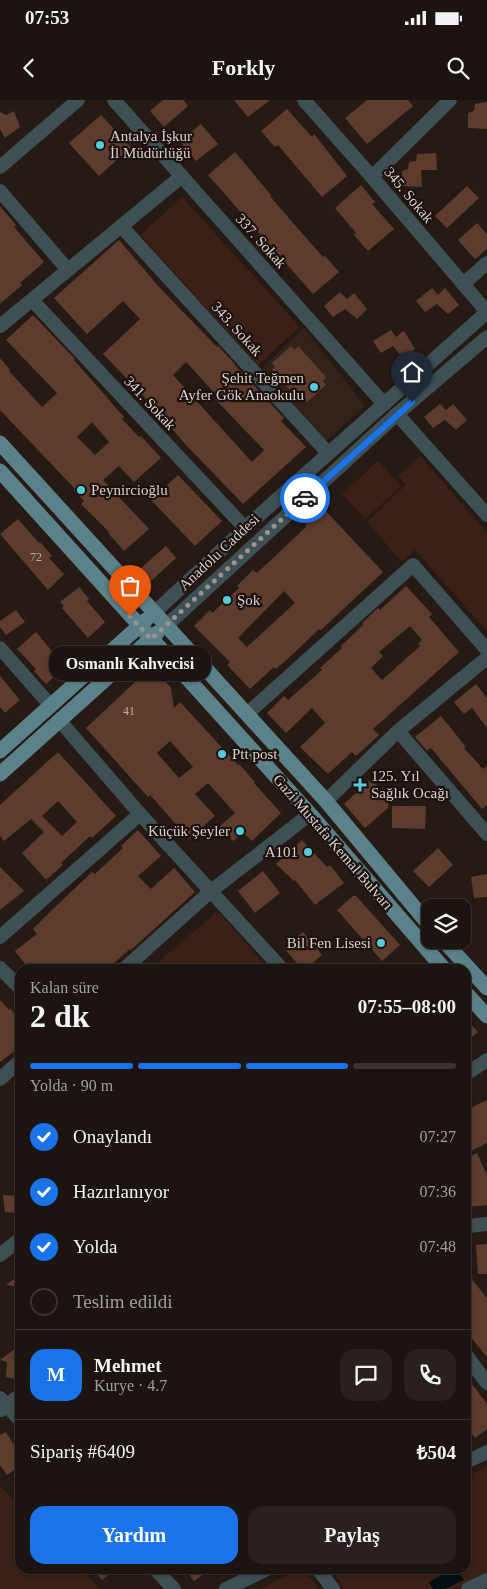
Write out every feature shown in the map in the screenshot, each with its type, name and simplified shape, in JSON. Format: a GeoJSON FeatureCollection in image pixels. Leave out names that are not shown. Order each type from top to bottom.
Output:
{"type":"FeatureCollection","features":[{"type":"Feature","properties":{"kind":"main road","name":"Gazi Mustafa Kemal Bulvarı"},"geometry":{"type":"LineString","coordinates":[[0,443],[326,801],[421,915]]}},
{"type":"Feature","properties":{"kind":"main road","name":"Gazi Mustafa Kemal Bulvarı"},"geometry":{"type":"LineString","coordinates":[[0,471],[310,814],[440,964]]}},
{"type":"Feature","properties":{"kind":"main road"},"geometry":{"type":"LineString","coordinates":[[0,751],[154,612]]}},
{"type":"Feature","properties":{"kind":"main road"},"geometry":{"type":"LineString","coordinates":[[0,774],[166,626]]}},
{"type":"Feature","properties":{"kind":"main road"},"geometry":{"type":"LineString","coordinates":[[451,949],[465,964]]}},
{"type":"Feature","properties":{"kind":"main road"},"geometry":{"type":"LineString","coordinates":[[471,971],[487,988]]}},
{"type":"Feature","properties":{"kind":"main road"},"geometry":{"type":"LineString","coordinates":[[471,998],[487,1016]]}},
{"type":"Feature","properties":{"kind":"street"},"geometry":{"type":"LineString","coordinates":[[0,167],[78,100]]}},
{"type":"Feature","properties":{"kind":"street","name":"337. Sokak"},"geometry":{"type":"LineString","coordinates":[[114,100],[384,404]]}},
{"type":"Feature","properties":{"kind":"street","name":"345. Sokak"},"geometry":{"type":"LineString","coordinates":[[304,100],[487,312]]}},
{"type":"Feature","properties":{"kind":"street"},"geometry":{"type":"LineString","coordinates":[[372,177],[450,100]]}},
{"type":"Feature","properties":{"kind":"street"},"geometry":{"type":"LineString","coordinates":[[0,326],[182,176]]}},
{"type":"Feature","properties":{"kind":"street"},"geometry":{"type":"LineString","coordinates":[[0,191],[68,270]]}},
{"type":"Feature","properties":{"kind":"street","name":"343. Sokak"},"geometry":{"type":"LineString","coordinates":[[121,226],[328,453]]}},
{"type":"Feature","properties":{"kind":"street"},"geometry":{"type":"LineString","coordinates":[[463,284],[487,263]]}},
{"type":"Feature","properties":{"kind":"street","name":"341. Sokak"},"geometry":{"type":"LineString","coordinates":[[32,300],[245,528]]}},
{"type":"Feature","properties":{"kind":"street","name":"Anadolu Caddesi"},"geometry":{"type":"LineString","coordinates":[[154,612],[328,453],[487,312]]}},
{"type":"Feature","properties":{"kind":"street","name":"Anadolu Caddesi"},"geometry":{"type":"LineString","coordinates":[[166,626],[397,414],[487,337]]}},
{"type":"Feature","properties":{"kind":"street"},"geometry":{"type":"LineString","coordinates":[[397,414],[484,507]]}},
{"type":"Feature","properties":{"kind":"street"},"geometry":{"type":"LineString","coordinates":[[246,714],[413,565],[487,650]]}},
{"type":"Feature","properties":{"kind":"street"},"geometry":{"type":"LineString","coordinates":[[0,648],[51,706]]}},
{"type":"Feature","properties":{"kind":"street"},"geometry":{"type":"LineString","coordinates":[[326,801],[398,732],[487,658]]}},
{"type":"Feature","properties":{"kind":"street"},"geometry":{"type":"LineString","coordinates":[[60,721],[140,814],[277,964]]}},
{"type":"Feature","properties":{"kind":"street"},"geometry":{"type":"LineString","coordinates":[[398,732],[487,834]]}},
{"type":"Feature","properties":{"kind":"street"},"geometry":{"type":"LineString","coordinates":[[0,937],[140,814]]}},
{"type":"Feature","properties":{"kind":"street"},"geometry":{"type":"LineString","coordinates":[[130,964],[211,891],[310,814]]}},
{"type":"Feature","properties":{"kind":"street"},"geometry":{"type":"LineString","coordinates":[[0,968],[15,983]]}},
{"type":"Feature","properties":{"kind":"street"},"geometry":{"type":"LineString","coordinates":[[471,1071],[487,1060]]}},
{"type":"Feature","properties":{"kind":"street"},"geometry":{"type":"LineString","coordinates":[[0,1079],[15,1066]]}},
{"type":"Feature","properties":{"kind":"street"},"geometry":{"type":"LineString","coordinates":[[471,1225],[487,1224]]}},
{"type":"Feature","properties":{"kind":"street"},"geometry":{"type":"LineString","coordinates":[[0,1255],[15,1243]]}},
{"type":"Feature","properties":{"kind":"street"},"geometry":{"type":"LineString","coordinates":[[471,1361],[487,1383]]}},
{"type":"Feature","properties":{"kind":"street"},"geometry":{"type":"LineString","coordinates":[[15,1398],[2,1405],[15,1416]]}},
{"type":"Feature","properties":{"kind":"street"},"geometry":{"type":"LineString","coordinates":[[471,1460],[487,1452]]}},
{"type":"Feature","properties":{"kind":"street"},"geometry":{"type":"LineString","coordinates":[[160,1574],[174,1589]]}},
{"type":"Feature","properties":{"kind":"street"},"geometry":{"type":"LineString","coordinates":[[226,1589],[257,1574]]}},
{"type":"Feature","properties":{"kind":"street"},"geometry":{"type":"LineString","coordinates":[[322,1574],[333,1589]]}},
{"type":"Feature","properties":{"kind":"street"},"geometry":{"type":"LineString","coordinates":[[468,1589],[487,1580]]}},
{"type":"Feature","properties":{"kind":"shaded area"},"geometry":{"type":"Polygon","coordinates":[[[182,197],[300,327],[258,365],[140,235],[182,197]]]}},
{"type":"Feature","properties":{"kind":"shaded area","name":"Şehit Teğmen Ayfer Gök Anaokulu"},"geometry":{"type":"Polygon","coordinates":[[[304,328],[365,406],[326,441],[262,368],[304,328]]]}},
{"type":"Feature","properties":{"kind":"shaded area"},"geometry":{"type":"Polygon","coordinates":[[[420,456],[487,532],[487,631],[415,550],[402,562],[367,522],[406,485],[398,476],[420,456]]]}},
{"type":"Feature","properties":{"kind":"shaded area"},"geometry":{"type":"Polygon","coordinates":[[[378,461],[401,486],[365,519],[342,494],[378,461]]]}},
{"type":"Feature","properties":{"kind":"shaded area"},"geometry":{"type":"Polygon","coordinates":[[[218,911],[264,964],[156,964],[218,911]]]}},
{"type":"Feature","properties":{"kind":"shaded area"},"geometry":{"type":"Polygon","coordinates":[[[487,1466],[487,1573],[455,1589],[344,1589],[335,1574],[471,1574],[471,1474],[487,1466]]]}},
{"type":"Feature","properties":{"kind":"shaded area"},"geometry":{"type":"Polygon","coordinates":[[[0,1486],[15,1501],[15,1574],[85,1574],[100,1589],[0,1589],[0,1486]]]}},
{"type":"Feature","properties":{"kind":"shaded area"},"geometry":{"type":"Polygon","coordinates":[[[290,1574],[308,1574],[319,1589],[261,1589],[290,1574]]]}},
{"type":"Feature","properties":{"kind":"shaded area"},"geometry":{"type":"Polygon","coordinates":[[[444,1574],[460,1574],[464,1580],[445,1589],[433,1589],[429,1582],[444,1574]]]}},
{"type":"Feature","properties":{"kind":"building"},"geometry":{"type":"Polygon","coordinates":[[[163,100],[183,100],[188,106],[164,127],[150,111],[163,100]]]}},
{"type":"Feature","properties":{"kind":"building"},"geometry":{"type":"Polygon","coordinates":[[[234,100],[270,100],[248,117],[234,100]]]}},
{"type":"Feature","properties":{"kind":"building"},"geometry":{"type":"Polygon","coordinates":[[[367,100],[408,100],[413,106],[367,144],[345,118],[367,100]]]}},
{"type":"Feature","properties":{"kind":"building"},"geometry":{"type":"Polygon","coordinates":[[[487,102],[487,129],[468,128],[468,113],[474,111],[475,104],[487,102]]]}},
{"type":"Feature","properties":{"kind":"building"},"geometry":{"type":"Polygon","coordinates":[[[287,109],[312,137],[314,134],[347,176],[322,197],[278,145],[275,147],[261,131],[287,109]]]}},
{"type":"Feature","properties":{"kind":"building"},"geometry":{"type":"Polygon","coordinates":[[[14,111],[20,127],[5,138],[0,129],[0,112],[6,115],[14,111]]]}},
{"type":"Feature","properties":{"kind":"building","name":"Antalya İşkur İl Müdürlüğü"},"geometry":{"type":"Polygon","coordinates":[[[101,115],[131,147],[99,176],[69,143],[101,115]]]}},
{"type":"Feature","properties":{"kind":"building"},"geometry":{"type":"Polygon","coordinates":[[[201,124],[218,144],[196,161],[180,141],[201,124]]]}},
{"type":"Feature","properties":{"kind":"building"},"geometry":{"type":"Polygon","coordinates":[[[235,152],[293,223],[339,272],[313,294],[208,175],[235,152]]]}},
{"type":"Feature","properties":{"kind":"building"},"geometry":{"type":"Polygon","coordinates":[[[436,153],[437,170],[421,170],[422,187],[402,186],[402,171],[408,169],[409,162],[416,161],[417,154],[436,153]]]}},
{"type":"Feature","properties":{"kind":"building"},"geometry":{"type":"Polygon","coordinates":[[[361,185],[375,202],[372,204],[394,229],[368,251],[335,208],[361,185]]]}},
{"type":"Feature","properties":{"kind":"building"},"geometry":{"type":"Polygon","coordinates":[[[467,186],[479,198],[447,228],[435,216],[467,186]]]}},
{"type":"Feature","properties":{"kind":"building"},"geometry":{"type":"Polygon","coordinates":[[[0,206],[16,225],[14,227],[44,262],[0,304],[0,206]]]}},
{"type":"Feature","properties":{"kind":"building"},"geometry":{"type":"Polygon","coordinates":[[[477,223],[487,234],[487,249],[475,259],[458,240],[477,223]]]}},
{"type":"Feature","properties":{"kind":"building"},"geometry":{"type":"Polygon","coordinates":[[[119,240],[160,288],[218,346],[284,418],[281,421],[306,447],[243,504],[103,354],[140,319],[123,301],[87,334],[54,298],[119,240]],[[186,362],[173,375],[252,462],[264,450],[215,399],[218,397],[186,362]]]}},
{"type":"Feature","properties":{"kind":"building"},"geometry":{"type":"Polygon","coordinates":[[[432,288],[438,295],[445,288],[459,305],[448,314],[437,304],[425,312],[416,301],[432,288]]]}},
{"type":"Feature","properties":{"kind":"building"},"geometry":{"type":"Polygon","coordinates":[[[340,292],[347,299],[354,293],[367,309],[357,319],[345,309],[333,317],[324,306],[340,292]]]}},
{"type":"Feature","properties":{"kind":"building"},"geometry":{"type":"Polygon","coordinates":[[[33,315],[75,359],[124,417],[122,419],[161,458],[134,482],[119,466],[103,480],[149,529],[124,551],[109,532],[81,504],[84,501],[75,489],[0,410],[0,358],[9,371],[42,407],[57,393],[6,340],[33,315]],[[92,422],[77,437],[95,455],[109,442],[92,422]]]}},
{"type":"Feature","properties":{"kind":"building"},"geometry":{"type":"Polygon","coordinates":[[[391,330],[396,337],[404,331],[415,349],[403,358],[393,346],[381,353],[373,341],[391,330]]]}},
{"type":"Feature","properties":{"kind":"building"},"geometry":{"type":"Polygon","coordinates":[[[291,346],[295,350],[298,346],[326,377],[323,381],[326,385],[307,402],[303,398],[300,401],[272,370],[275,367],[272,363],[291,346]]]}},
{"type":"Feature","properties":{"kind":"building"},"geometry":{"type":"Polygon","coordinates":[[[440,404],[446,410],[453,404],[467,420],[456,430],[445,420],[433,428],[424,417],[440,404]]]}},
{"type":"Feature","properties":{"kind":"building"},"geometry":{"type":"Polygon","coordinates":[[[178,475],[222,521],[195,546],[151,500],[178,475]]]}},
{"type":"Feature","properties":{"kind":"building"},"geometry":{"type":"Polygon","coordinates":[[[323,508],[383,572],[321,630],[319,629],[276,669],[274,667],[250,689],[227,665],[230,662],[194,626],[210,610],[212,613],[239,588],[237,586],[253,570],[257,573],[323,508]],[[284,591],[238,638],[247,647],[295,603],[284,591]]]}},
{"type":"Feature","properties":{"kind":"building"},"geometry":{"type":"Polygon","coordinates":[[[18,519],[52,556],[49,558],[64,574],[48,590],[0,534],[18,519]]]}},
{"type":"Feature","properties":{"kind":"building"},"geometry":{"type":"Polygon","coordinates":[[[166,546],[176,558],[151,581],[140,569],[166,546]]]}},
{"type":"Feature","properties":{"kind":"building"},"geometry":{"type":"Polygon","coordinates":[[[406,586],[432,614],[429,617],[459,652],[373,729],[379,735],[356,756],[352,752],[328,774],[300,747],[325,723],[312,708],[286,733],[267,713],[284,696],[288,700],[322,670],[320,668],[342,648],[341,646],[363,625],[362,623],[378,608],[380,610],[406,586]],[[410,626],[379,652],[383,656],[371,668],[382,680],[420,646],[418,644],[422,640],[410,626]]]}},
{"type":"Feature","properties":{"kind":"building"},"geometry":{"type":"Polygon","coordinates":[[[79,587],[89,599],[87,601],[105,622],[88,638],[62,608],[64,606],[60,602],[79,587]]]}},
{"type":"Feature","properties":{"kind":"building"},"geometry":{"type":"Polygon","coordinates":[[[16,610],[25,622],[6,635],[0,627],[0,621],[16,610]]]}},
{"type":"Feature","properties":{"kind":"building"},"geometry":{"type":"Polygon","coordinates":[[[36,632],[65,667],[46,684],[34,671],[36,669],[17,649],[36,632]]]}},
{"type":"Feature","properties":{"kind":"building"},"geometry":{"type":"Polygon","coordinates":[[[152,666],[171,688],[174,708],[180,702],[239,764],[281,813],[252,841],[243,833],[233,841],[220,826],[235,813],[208,783],[195,794],[215,816],[189,839],[86,728],[152,666]],[[170,741],[157,753],[179,778],[193,767],[170,741]]]}},
{"type":"Feature","properties":{"kind":"building"},"geometry":{"type":"Polygon","coordinates":[[[0,676],[20,700],[5,713],[0,707],[0,676]]]}},
{"type":"Feature","properties":{"kind":"building"},"geometry":{"type":"Polygon","coordinates":[[[476,684],[487,698],[487,728],[472,708],[464,714],[454,702],[476,684]]]}},
{"type":"Feature","properties":{"kind":"building"},"geometry":{"type":"Polygon","coordinates":[[[441,716],[466,747],[464,748],[483,769],[487,766],[487,805],[482,809],[431,748],[427,751],[415,737],[441,716]]]}},
{"type":"Feature","properties":{"kind":"building"},"geometry":{"type":"Polygon","coordinates":[[[58,752],[116,816],[92,838],[90,836],[46,880],[22,853],[44,832],[31,819],[4,841],[0,836],[0,805],[58,752]],[[58,801],[42,816],[62,836],[77,822],[58,801]]]}},
{"type":"Feature","properties":{"kind":"building"},"geometry":{"type":"Polygon","coordinates":[[[371,779],[389,798],[388,808],[365,828],[344,804],[371,779]]]}},
{"type":"Feature","properties":{"kind":"building"},"geometry":{"type":"Polygon","coordinates":[[[392,806],[426,806],[425,829],[392,828],[392,806]]]}},
{"type":"Feature","properties":{"kind":"building"},"geometry":{"type":"Polygon","coordinates":[[[138,830],[161,856],[138,876],[151,889],[174,868],[195,892],[113,964],[25,964],[15,951],[37,934],[33,929],[92,872],[95,874],[123,848],[121,846],[138,830]]]}},
{"type":"Feature","properties":{"kind":"building"},"geometry":{"type":"Polygon","coordinates":[[[302,840],[327,867],[330,865],[344,883],[315,905],[295,880],[276,864],[302,840]]]}},
{"type":"Feature","properties":{"kind":"building"},"geometry":{"type":"Polygon","coordinates":[[[438,848],[453,865],[429,887],[413,871],[438,848]]]}},
{"type":"Feature","properties":{"kind":"building"},"geometry":{"type":"Polygon","coordinates":[[[0,867],[24,891],[0,910],[0,867]]]}},
{"type":"Feature","properties":{"kind":"building"},"geometry":{"type":"Polygon","coordinates":[[[263,871],[280,893],[255,913],[238,891],[263,871]]]}},
{"type":"Feature","properties":{"kind":"building"},"geometry":{"type":"Polygon","coordinates":[[[487,874],[487,897],[474,898],[471,877],[487,874]]]}},
{"type":"Feature","properties":{"kind":"building"},"geometry":{"type":"Polygon","coordinates":[[[353,896],[356,896],[400,945],[382,961],[337,910],[353,896]]]}},
{"type":"Feature","properties":{"kind":"building"},"geometry":{"type":"Polygon","coordinates":[[[303,932],[322,955],[311,964],[298,964],[284,948],[303,932]]]}},
{"type":"Feature","properties":{"kind":"building"},"geometry":{"type":"Polygon","coordinates":[[[0,1000],[15,1014],[15,1051],[0,1062],[0,1000]]]}},
{"type":"Feature","properties":{"kind":"building"},"geometry":{"type":"Polygon","coordinates":[[[471,1024],[478,1032],[471,1038],[471,1024]]]}},
{"type":"Feature","properties":{"kind":"building"},"geometry":{"type":"Polygon","coordinates":[[[487,1100],[487,1143],[471,1151],[471,1108],[487,1100]]]}},
{"type":"Feature","properties":{"kind":"building"},"geometry":{"type":"Polygon","coordinates":[[[477,1153],[487,1175],[487,1205],[471,1207],[471,1156],[477,1153]]]}},
{"type":"Feature","properties":{"kind":"building"},"geometry":{"type":"Polygon","coordinates":[[[3,1195],[15,1196],[15,1213],[5,1212],[3,1195]]]}},
{"type":"Feature","properties":{"kind":"building"},"geometry":{"type":"Polygon","coordinates":[[[487,1244],[487,1274],[478,1274],[476,1245],[487,1244]]]}},
{"type":"Feature","properties":{"kind":"building"},"geometry":{"type":"Polygon","coordinates":[[[15,1278],[15,1286],[6,1285],[15,1278]]]}},
{"type":"Feature","properties":{"kind":"building"},"geometry":{"type":"Polygon","coordinates":[[[471,1278],[487,1298],[487,1357],[471,1337],[471,1278]]]}},
{"type":"Feature","properties":{"kind":"building"},"geometry":{"type":"Polygon","coordinates":[[[15,1349],[15,1379],[6,1377],[7,1362],[0,1360],[15,1349]]]}},
{"type":"Feature","properties":{"kind":"building"},"geometry":{"type":"Polygon","coordinates":[[[471,1383],[487,1404],[487,1429],[475,1438],[471,1433],[471,1383]]]}},
{"type":"Feature","properties":{"kind":"building"},"geometry":{"type":"Polygon","coordinates":[[[6,1432],[15,1447],[15,1469],[7,1475],[0,1465],[0,1435],[6,1432]]]}},
{"type":"Feature","properties":{"kind":"building"},"geometry":{"type":"Polygon","coordinates":[[[97,1574],[109,1574],[102,1580],[97,1574]]]}},
{"type":"Feature","properties":{"kind":"building"},"geometry":{"type":"Polygon","coordinates":[[[189,1574],[203,1574],[194,1581],[189,1574]]]}},
{"type":"Feature","properties":{"kind":"way so far"},"geometry":{"type":"LineString","coordinates":[[130,616],[151,639],[305,498]]}},
{"type":"Feature","properties":{"kind":"place","name":"Antalya İşkur İl Müdürlüğü"},"geometry":{"type":"Point","coordinates":[100,145]}},
{"type":"Feature","properties":{"kind":"place","name":"Şehit Teğmen Ayfer Gök Anaokulu"},"geometry":{"type":"Point","coordinates":[314,387]}},
{"type":"Feature","properties":{"kind":"place","name":"Peynircioğlu"},"geometry":{"type":"Point","coordinates":[81,490]}},
{"type":"Feature","properties":{"kind":"place","name":"Şok"},"geometry":{"type":"Point","coordinates":[227,600]}},
{"type":"Feature","properties":{"kind":"place","name":"Osmanlı Kahvecisi"},"geometry":{"type":"Point","coordinates":[130,616]}},
{"type":"Feature","properties":{"kind":"place","name":"Ptt post"},"geometry":{"type":"Point","coordinates":[222,754]}},
{"type":"Feature","properties":{"kind":"place","name":"125. Yıl Sağlık Ocağı"},"geometry":{"type":"Point","coordinates":[360,785]}},
{"type":"Feature","properties":{"kind":"place","name":"Küçük Şeyler"},"geometry":{"type":"Point","coordinates":[240,831]}},
{"type":"Feature","properties":{"kind":"place","name":"A101"},"geometry":{"type":"Point","coordinates":[308,852]}},
{"type":"Feature","properties":{"kind":"place","name":"Bil Fen Lisesi"},"geometry":{"type":"Point","coordinates":[381,943]}},
{"type":"Feature","properties":{"kind":"route"},"geometry":{"type":"LineString","coordinates":[[305,498],[412,402]]}}]}
